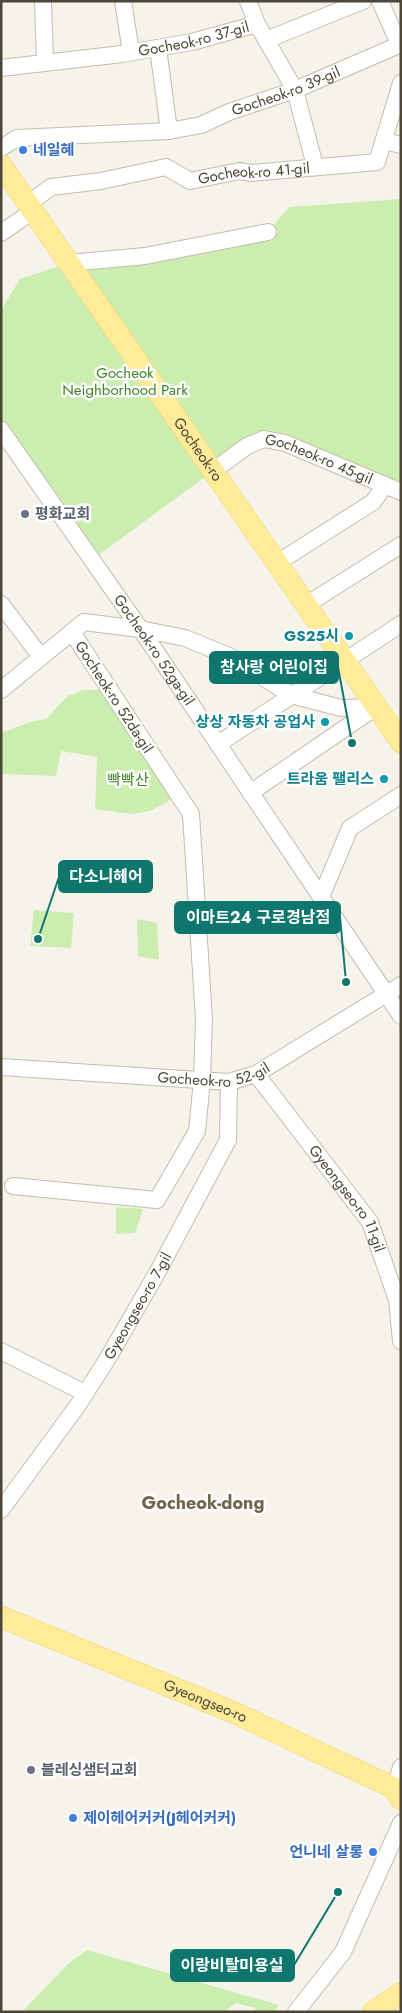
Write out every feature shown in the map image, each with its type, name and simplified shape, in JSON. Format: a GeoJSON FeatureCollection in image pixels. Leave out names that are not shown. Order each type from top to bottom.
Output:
{"type":"FeatureCollection","features":[{"type":"Feature","properties":{"kind":"main road","name":"Gocheok-ro"},"geometry":{"type":"LineString","coordinates":[[1,165],[401,742]]}},
{"type":"Feature","properties":{"kind":"main road","name":"Gyeongseo-ro"},"geometry":{"type":"LineString","coordinates":[[1,1617],[236,1713],[397,1790]]}},
{"type":"Feature","properties":{"kind":"main road"},"geometry":{"type":"LineString","coordinates":[[373,2012],[401,1993]]}},
{"type":"Feature","properties":{"kind":"street"},"geometry":{"type":"LineString","coordinates":[[43,1],[45,63]]}},
{"type":"Feature","properties":{"kind":"street","name":"Gocheok-ro 37-gil"},"geometry":{"type":"LineString","coordinates":[[123,1],[130,52]]}},
{"type":"Feature","properties":{"kind":"street"},"geometry":{"type":"LineString","coordinates":[[248,1],[257,24],[295,90],[315,166]]}},
{"type":"Feature","properties":{"kind":"street"},"geometry":{"type":"LineString","coordinates":[[266,40],[363,1]]}},
{"type":"Feature","properties":{"kind":"street"},"geometry":{"type":"LineString","coordinates":[[380,1],[400,44]]}},
{"type":"Feature","properties":{"kind":"street","name":"Gocheok-ro 37-gil"},"geometry":{"type":"LineString","coordinates":[[1,68],[158,48],[192,42],[257,24]]}},
{"type":"Feature","properties":{"kind":"street","name":"Gocheok-ro 39-gil"},"geometry":{"type":"LineString","coordinates":[[1,148],[17,138],[170,132],[201,125],[229,112],[295,90],[400,44]]}},
{"type":"Feature","properties":{"kind":"street"},"geometry":{"type":"LineString","coordinates":[[158,48],[170,132]]}},
{"type":"Feature","properties":{"kind":"street","name":"Gocheok-ro 41-gil"},"geometry":{"type":"LineString","coordinates":[[1,233],[31,208],[51,187],[101,181],[166,167],[190,181],[239,171],[250,173],[377,162],[401,83]]}},
{"type":"Feature","properties":{"kind":"street"},"geometry":{"type":"LineString","coordinates":[[384,140],[401,145]]}},
{"type":"Feature","properties":{"kind":"street"},"geometry":{"type":"LineString","coordinates":[[69,263],[145,256],[268,232]]}},
{"type":"Feature","properties":{"kind":"street","name":"Gocheok-ro 52ga-gil"},"geometry":{"type":"LineString","coordinates":[[1,430],[140,629],[401,1016]]}},
{"type":"Feature","properties":{"kind":"street","name":"Gocheok-ro 45-gil"},"geometry":{"type":"LineString","coordinates":[[213,471],[248,446],[264,439],[285,443],[401,492]]}},
{"type":"Feature","properties":{"kind":"street"},"geometry":{"type":"LineString","coordinates":[[277,564],[373,502],[385,485]]}},
{"type":"Feature","properties":{"kind":"street"},"geometry":{"type":"LineString","coordinates":[[306,605],[401,545]]}},
{"type":"Feature","properties":{"kind":"street"},"geometry":{"type":"LineString","coordinates":[[1,604],[41,657]]}},
{"type":"Feature","properties":{"kind":"street"},"geometry":{"type":"LineString","coordinates":[[1,690],[84,622],[140,629],[185,638],[229,656],[291,696],[341,708],[376,707]]}},
{"type":"Feature","properties":{"kind":"street"},"geometry":{"type":"LineString","coordinates":[[218,744],[401,624]]}},
{"type":"Feature","properties":{"kind":"street","name":"Gocheok-ro 52da-gil"},"geometry":{"type":"LineString","coordinates":[[13,1186],[157,1200],[197,1131],[202,1080],[204,1019],[191,814],[72,632]]}},
{"type":"Feature","properties":{"kind":"street"},"geometry":{"type":"LineString","coordinates":[[250,793],[376,707]]}},
{"type":"Feature","properties":{"kind":"street"},"geometry":{"type":"LineString","coordinates":[[320,897],[350,828],[401,795]]}},
{"type":"Feature","properties":{"kind":"street","name":"Gocheok-ro 52-gil"},"geometry":{"type":"LineString","coordinates":[[1,1067],[230,1082],[256,1074],[401,985]]}},
{"type":"Feature","properties":{"kind":"street","name":"Gyeongseo-ro 11-gil"},"geometry":{"type":"LineString","coordinates":[[256,1074],[370,1222],[397,1300],[401,1341]]}},
{"type":"Feature","properties":{"kind":"street","name":"Gyeongseo-ro 7-gil"},"geometry":{"type":"LineString","coordinates":[[1,1510],[85,1393],[157,1272],[228,1140],[230,1082]]}},
{"type":"Feature","properties":{"kind":"street"},"geometry":{"type":"LineString","coordinates":[[1,1351],[85,1393]]}},
{"type":"Feature","properties":{"kind":"street"},"geometry":{"type":"LineString","coordinates":[[397,1790],[401,1767]]}},
{"type":"Feature","properties":{"kind":"street"},"geometry":{"type":"LineString","coordinates":[[296,2012],[343,1952],[401,1823]]}},
{"type":"Feature","properties":{"kind":"green space","name":"Gocheok Neighborhood Park"},"geometry":{"type":"Polygon","coordinates":[[[401,199],[401,491],[264,439],[213,471],[92,560],[1,430],[1,310],[20,279],[69,263],[268,232],[289,207],[401,199]]]}},
{"type":"Feature","properties":{"kind":"green space","name":"빡빡산"},"geometry":{"type":"Polygon","coordinates":[[[83,690],[110,690],[175,790],[169,801],[150,811],[131,814],[95,809],[97,757],[61,751],[56,776],[1,774],[1,732],[30,722],[46,719],[68,696],[83,690]]]}},
{"type":"Feature","properties":{"kind":"green space"},"geometry":{"type":"Polygon","coordinates":[[[34,910],[74,913],[71,948],[30,946],[34,910]]]}},
{"type":"Feature","properties":{"kind":"green space"},"geometry":{"type":"Polygon","coordinates":[[[137,919],[157,923],[159,960],[138,956],[137,919]]]}},
{"type":"Feature","properties":{"kind":"green space"},"geometry":{"type":"Polygon","coordinates":[[[116,1207],[143,1209],[135,1233],[116,1234],[116,1207]]]}},
{"type":"Feature","properties":{"kind":"green space"},"geometry":{"type":"Polygon","coordinates":[[[87,1950],[279,2005],[274,2012],[256,2012],[255,2008],[236,2003],[224,2012],[22,2012],[68,1964],[87,1950]]]}},
{"type":"Feature","properties":{"kind":"place","name":"네일혜"},"geometry":{"type":"Point","coordinates":[23,150]}},
{"type":"Feature","properties":{"kind":"place","name":"평화교회"},"geometry":{"type":"Point","coordinates":[25,514]}},
{"type":"Feature","properties":{"kind":"place","name":"GS25시"},"geometry":{"type":"Point","coordinates":[349,636]}},
{"type":"Feature","properties":{"kind":"place","name":"상상 자동차 공업사"},"geometry":{"type":"Point","coordinates":[325,722]}},
{"type":"Feature","properties":{"kind":"place","name":"참사랑 어린이집"},"geometry":{"type":"Point","coordinates":[352,743]}},
{"type":"Feature","properties":{"kind":"place","name":"트라움 팰리스"},"geometry":{"type":"Point","coordinates":[384,779]}},
{"type":"Feature","properties":{"kind":"place","name":"다소니헤어"},"geometry":{"type":"Point","coordinates":[38,939]}},
{"type":"Feature","properties":{"kind":"place","name":"이마트24 구로경남점"},"geometry":{"type":"Point","coordinates":[346,982]}},
{"type":"Feature","properties":{"kind":"place","name":"블레싱샘터교회"},"geometry":{"type":"Point","coordinates":[31,1770]}},
{"type":"Feature","properties":{"kind":"place","name":"제이헤어커커(J헤어커커)"},"geometry":{"type":"Point","coordinates":[73,1818]}},
{"type":"Feature","properties":{"kind":"place","name":"언니네 살롱"},"geometry":{"type":"Point","coordinates":[373,1852]}},
{"type":"Feature","properties":{"kind":"place","name":"이랑비탈미용실"},"geometry":{"type":"Point","coordinates":[338,1892]}},
{"type":"Feature","properties":{"kind":"district","name":"Gocheok-dong"},"geometry":{"type":"Point","coordinates":[203,1503]}}]}
